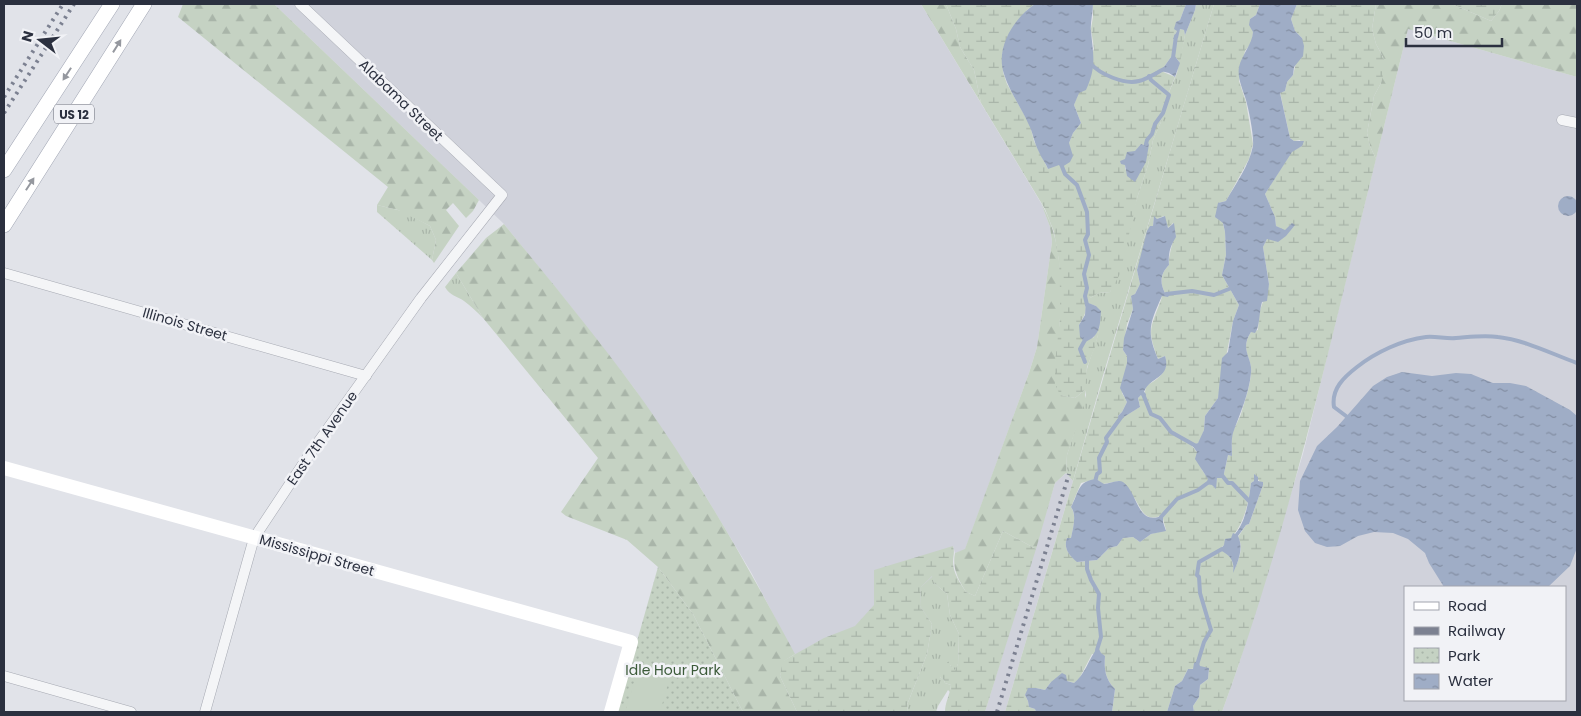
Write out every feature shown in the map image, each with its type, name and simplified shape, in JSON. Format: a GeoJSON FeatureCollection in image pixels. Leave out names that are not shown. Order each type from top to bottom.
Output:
{"type":"FeatureCollection","features":[{"type":"Feature","properties":{"kind":"main road","name":"US 12"},"geometry":{"type":"LineString","coordinates":[[4,170],[112,4]]}},
{"type":"Feature","properties":{"kind":"main road","name":"US 12"},"geometry":{"type":"LineString","coordinates":[[4,225],[144,4]]}},
{"type":"Feature","properties":{"kind":"street","name":"Alabama Street"},"geometry":{"type":"LineString","coordinates":[[300,4],[502,195]]}},
{"type":"Feature","properties":{"kind":"street"},"geometry":{"type":"LineString","coordinates":[[1562,120],[1577,123]]}},
{"type":"Feature","properties":{"kind":"street","name":"East 7th Avenue"},"geometry":{"type":"LineString","coordinates":[[205,712],[254,538],[309,455],[421,298],[502,195]]}},
{"type":"Feature","properties":{"kind":"street","name":"Illinois Street"},"geometry":{"type":"LineString","coordinates":[[4,273],[366,376]]}},
{"type":"Feature","properties":{"kind":"street","name":"Mississippi Street"},"geometry":{"type":"LineString","coordinates":[[4,468],[631,642],[611,712]]}},
{"type":"Feature","properties":{"kind":"street"},"geometry":{"type":"LineString","coordinates":[[4,676],[131,712]]}},
{"type":"Feature","properties":{"kind":"shaded area"},"geometry":{"type":"Polygon","coordinates":[[[274,4],[921,4],[1041,203],[1050,227],[1052,242],[1037,347],[1029,373],[965,550],[955,553],[953,546],[907,688],[820,704],[751,572],[694,477],[634,388],[572,308],[504,224],[274,4]]]}},
{"type":"Feature","properties":{"kind":"shaded area"},"geometry":{"type":"Polygon","coordinates":[[[1408,29],[1577,77],[1577,712],[1222,712],[1238,667],[1303,454],[1408,29]]]}},
{"type":"Feature","properties":{"kind":"shaded area"},"geometry":{"type":"Polygon","coordinates":[[[1066,473],[1073,481],[1005,712],[985,712],[1055,483],[1066,473]]]}},
{"type":"Feature","properties":{"kind":"green space"},"geometry":{"type":"Polygon","coordinates":[[[183,4],[274,4],[479,200],[473,211],[466,218],[453,203],[446,210],[459,226],[434,263],[432,260],[436,240],[430,226],[398,210],[377,205],[388,187],[178,17],[183,4]]]}},
{"type":"Feature","properties":{"kind":"green space"},"geometry":{"type":"Polygon","coordinates":[[[921,4],[946,4],[956,29],[960,47],[974,70],[981,103],[921,4]]]}},
{"type":"Feature","properties":{"kind":"green space"},"geometry":{"type":"Polygon","coordinates":[[[946,4],[1035,4],[1027,10],[1002,54],[1003,72],[1007,84],[1030,125],[1034,141],[1048,169],[1069,143],[1073,133],[1081,123],[1074,105],[1094,49],[1091,29],[1093,4],[1186,4],[1180,20],[1176,22],[1177,31],[1174,38],[1180,29],[1184,30],[1185,35],[1180,63],[1174,55],[1161,71],[1175,77],[1165,102],[1161,122],[1153,140],[1120,274],[1110,292],[1099,293],[1090,298],[1090,304],[1085,303],[1085,312],[1079,325],[1093,338],[1100,327],[1087,367],[1085,390],[1075,398],[1060,395],[1055,384],[1055,362],[1060,319],[1060,291],[1059,261],[1054,232],[1045,209],[981,103],[974,70],[960,47],[956,29],[946,4]],[[1141,144],[1125,165],[1125,170],[1148,148],[1149,144],[1141,144]]]}},
{"type":"Feature","properties":{"kind":"green space"},"geometry":{"type":"Polygon","coordinates":[[[1196,4],[1214,4],[1073,481],[1066,473],[1067,455],[1086,395],[1085,378],[1099,329],[1096,306],[1090,304],[1090,298],[1099,293],[1110,292],[1148,165],[1153,140],[1161,122],[1165,102],[1177,73],[1185,35],[1196,4]]]}},
{"type":"Feature","properties":{"kind":"green space"},"geometry":{"type":"Polygon","coordinates":[[[1214,4],[1260,4],[1256,15],[1250,19],[1253,32],[1252,42],[1245,51],[1239,81],[1246,102],[1253,144],[1249,159],[1226,201],[1218,203],[1225,232],[1226,255],[1222,275],[1239,305],[1233,321],[1218,398],[1205,416],[1201,439],[1192,446],[1197,452],[1202,470],[1215,488],[1217,478],[1223,478],[1228,455],[1232,456],[1233,433],[1250,383],[1251,368],[1246,344],[1251,332],[1258,330],[1259,313],[1269,284],[1263,247],[1267,239],[1285,231],[1276,226],[1275,217],[1265,194],[1292,151],[1302,146],[1300,140],[1294,141],[1290,138],[1280,92],[1285,91],[1287,82],[1293,75],[1302,38],[1295,31],[1291,19],[1297,4],[1376,4],[1372,29],[1376,44],[1384,59],[1384,71],[1381,83],[1374,96],[1367,133],[1376,159],[1288,507],[1246,644],[1222,712],[1194,712],[1193,706],[1199,697],[1200,685],[1208,679],[1209,668],[1188,669],[1182,681],[1175,686],[1167,712],[1112,712],[1115,689],[1106,674],[1105,656],[1092,654],[1079,679],[1074,683],[1067,681],[1051,682],[1045,690],[1036,688],[1028,691],[1025,695],[1029,707],[1035,709],[1036,712],[1005,712],[1135,270],[1214,4]],[[1164,216],[1157,219],[1154,217],[1153,226],[1137,270],[1140,284],[1135,294],[1131,296],[1133,309],[1127,324],[1123,350],[1127,356],[1127,363],[1122,393],[1127,402],[1118,416],[1120,419],[1140,407],[1138,398],[1141,395],[1144,398],[1146,386],[1162,374],[1166,366],[1165,356],[1158,359],[1151,335],[1152,324],[1162,296],[1169,293],[1165,293],[1162,278],[1164,271],[1169,265],[1174,228],[1173,223],[1168,228],[1164,216]],[[1254,475],[1254,481],[1251,483],[1243,519],[1235,534],[1222,547],[1232,559],[1234,570],[1241,549],[1238,537],[1246,525],[1249,524],[1263,485],[1254,475]],[[1096,479],[1081,483],[1071,507],[1074,518],[1071,538],[1067,538],[1066,542],[1068,552],[1078,562],[1097,560],[1109,548],[1117,546],[1123,538],[1133,537],[1140,542],[1151,534],[1166,530],[1162,515],[1152,518],[1148,517],[1119,481],[1103,484],[1096,479]]]}},
{"type":"Feature","properties":{"kind":"green space"},"geometry":{"type":"Polygon","coordinates":[[[1376,4],[1452,4],[1491,21],[1502,4],[1577,4],[1577,77],[1408,29],[1376,159],[1367,133],[1374,96],[1381,83],[1384,59],[1376,44],[1372,29],[1376,4]]]}},
{"type":"Feature","properties":{"kind":"green space"},"geometry":{"type":"Polygon","coordinates":[[[1452,4],[1502,4],[1491,21],[1452,4]]]}},
{"type":"Feature","properties":{"kind":"green space"},"geometry":{"type":"Polygon","coordinates":[[[1041,203],[1054,234],[1060,268],[1061,302],[1056,380],[1061,395],[1075,398],[1085,390],[1085,402],[1067,455],[1066,473],[1055,483],[1036,549],[1003,531],[975,596],[966,592],[958,578],[954,564],[955,553],[965,549],[1037,347],[1052,242],[1050,227],[1041,203]]]}},
{"type":"Feature","properties":{"kind":"green space"},"geometry":{"type":"Polygon","coordinates":[[[377,205],[402,211],[430,226],[436,240],[432,260],[377,212],[377,205]]]}},
{"type":"Feature","properties":{"kind":"green space"},"geometry":{"type":"Polygon","coordinates":[[[504,224],[634,388],[678,452],[719,518],[795,654],[784,661],[780,676],[797,712],[743,712],[693,614],[658,567],[627,540],[566,516],[561,512],[598,458],[483,318],[456,273],[486,238],[504,224]]]}},
{"type":"Feature","properties":{"kind":"green space"},"geometry":{"type":"Polygon","coordinates":[[[456,273],[483,318],[467,303],[449,292],[445,287],[456,273]]]}},
{"type":"Feature","properties":{"kind":"green space"},"geometry":{"type":"Polygon","coordinates":[[[1003,531],[1036,549],[985,712],[945,712],[951,685],[945,683],[940,677],[941,671],[950,659],[950,665],[955,670],[958,664],[959,634],[950,615],[947,594],[934,583],[932,576],[921,587],[920,606],[932,624],[927,654],[907,705],[908,712],[797,712],[780,676],[783,661],[824,638],[855,626],[874,605],[874,570],[953,546],[953,566],[959,581],[966,592],[975,596],[1003,531]]]}},
{"type":"Feature","properties":{"kind":"green space","name":"Idle Hour Park"},"geometry":{"type":"Polygon","coordinates":[[[658,567],[693,614],[743,712],[617,712],[658,567]]]}},
{"type":"Feature","properties":{"kind":"green space"},"geometry":{"type":"Polygon","coordinates":[[[933,576],[934,583],[947,594],[950,615],[959,634],[958,664],[955,671],[950,665],[950,660],[940,677],[945,683],[951,685],[950,692],[948,690],[936,712],[908,712],[907,705],[927,654],[932,624],[920,606],[921,587],[933,576]]]}},
{"type":"Feature","properties":{"kind":"green space"},"geometry":{"type":"Polygon","coordinates":[[[640,663],[671,673],[660,712],[625,712],[640,663]]]}},
{"type":"Feature","properties":{"kind":"water"},"geometry":{"type":"Polygon","coordinates":[[[1035,4],[1093,4],[1091,28],[1093,67],[1086,90],[1079,93],[1074,105],[1081,123],[1073,133],[1069,143],[1073,156],[1070,162],[1062,167],[1059,165],[1048,169],[1037,149],[1030,126],[1009,87],[1002,64],[1004,44],[1008,34],[1020,17],[1035,4]]]}},
{"type":"Feature","properties":{"kind":"water"},"geometry":{"type":"Polygon","coordinates":[[[1186,4],[1196,4],[1195,10],[1185,35],[1184,30],[1180,29],[1178,38],[1173,39],[1177,31],[1174,29],[1176,22],[1180,20],[1186,4]]]}},
{"type":"Feature","properties":{"kind":"water"},"geometry":{"type":"Polygon","coordinates":[[[1260,4],[1297,4],[1291,19],[1295,31],[1302,38],[1304,46],[1303,56],[1294,67],[1293,75],[1287,82],[1285,91],[1280,93],[1290,138],[1294,141],[1304,141],[1302,146],[1292,152],[1265,194],[1275,217],[1276,226],[1285,230],[1292,223],[1295,225],[1278,242],[1267,239],[1263,247],[1269,284],[1267,301],[1262,302],[1257,330],[1255,333],[1251,332],[1246,344],[1251,368],[1250,381],[1233,433],[1232,456],[1228,455],[1223,478],[1217,478],[1216,489],[1212,485],[1206,484],[1208,479],[1195,459],[1197,452],[1192,445],[1198,443],[1204,430],[1205,416],[1218,398],[1222,358],[1228,352],[1233,321],[1239,305],[1222,275],[1226,255],[1225,232],[1223,223],[1215,217],[1218,203],[1226,201],[1245,167],[1253,146],[1250,116],[1240,80],[1239,67],[1252,37],[1253,32],[1249,25],[1250,19],[1256,15],[1260,4]]]}},
{"type":"Feature","properties":{"kind":"water"},"geometry":{"type":"Polygon","coordinates":[[[1174,55],[1180,63],[1175,77],[1161,71],[1174,55]]]}},
{"type":"Feature","properties":{"kind":"water"},"geometry":{"type":"Polygon","coordinates":[[[1146,141],[1149,144],[1146,162],[1135,182],[1127,176],[1125,165],[1121,164],[1120,161],[1125,159],[1127,152],[1135,151],[1141,144],[1144,145],[1146,141]]]}},
{"type":"Feature","properties":{"kind":"water"},"geometry":{"type":"Polygon","coordinates":[[[1568,196],[1575,199],[1578,206],[1575,213],[1568,216],[1561,213],[1558,206],[1561,199],[1568,196]]]}},
{"type":"Feature","properties":{"kind":"water"},"geometry":{"type":"Polygon","coordinates":[[[1154,216],[1157,219],[1165,216],[1168,228],[1174,223],[1176,237],[1170,250],[1169,265],[1164,271],[1162,278],[1165,293],[1170,294],[1168,297],[1162,296],[1151,327],[1152,341],[1158,359],[1165,356],[1165,369],[1147,387],[1144,392],[1146,394],[1145,399],[1141,395],[1138,398],[1140,407],[1119,420],[1118,416],[1127,402],[1120,388],[1127,363],[1127,356],[1123,350],[1124,338],[1133,309],[1131,296],[1135,294],[1140,284],[1137,270],[1147,231],[1150,226],[1153,226],[1154,216]]]}},
{"type":"Feature","properties":{"kind":"water"},"geometry":{"type":"Polygon","coordinates":[[[1086,302],[1096,306],[1101,311],[1096,334],[1085,342],[1080,337],[1079,325],[1085,315],[1086,302]]]}},
{"type":"Feature","properties":{"kind":"water"},"geometry":{"type":"Polygon","coordinates":[[[1402,372],[1432,376],[1456,373],[1471,374],[1493,383],[1510,383],[1526,386],[1570,410],[1577,416],[1577,548],[1570,566],[1549,586],[1443,586],[1425,553],[1408,539],[1393,533],[1374,532],[1358,536],[1340,546],[1327,547],[1315,543],[1305,531],[1298,510],[1300,481],[1317,446],[1337,427],[1373,386],[1387,377],[1402,372]]]}},
{"type":"Feature","properties":{"kind":"water"},"geometry":{"type":"Polygon","coordinates":[[[1254,474],[1258,477],[1258,481],[1263,482],[1263,485],[1249,524],[1246,525],[1238,536],[1240,550],[1233,573],[1231,559],[1220,550],[1224,545],[1225,539],[1231,538],[1242,523],[1251,483],[1254,481],[1254,474]]]}},
{"type":"Feature","properties":{"kind":"water"},"geometry":{"type":"Polygon","coordinates":[[[1096,479],[1104,484],[1123,482],[1132,493],[1143,513],[1148,517],[1154,518],[1163,515],[1166,531],[1151,534],[1140,542],[1133,537],[1123,538],[1117,546],[1109,548],[1097,560],[1077,562],[1070,555],[1066,546],[1067,538],[1071,538],[1073,526],[1074,514],[1071,507],[1079,488],[1085,482],[1096,479]]]}},
{"type":"Feature","properties":{"kind":"water"},"geometry":{"type":"Polygon","coordinates":[[[1098,647],[1105,656],[1106,674],[1115,689],[1112,712],[1036,712],[1035,709],[1029,707],[1025,695],[1028,688],[1045,690],[1062,673],[1066,675],[1067,681],[1074,683],[1081,676],[1098,647]]]}},
{"type":"Feature","properties":{"kind":"water"},"geometry":{"type":"Polygon","coordinates":[[[1198,661],[1200,666],[1209,668],[1208,679],[1200,685],[1199,697],[1193,706],[1194,712],[1167,712],[1175,686],[1182,681],[1188,669],[1193,669],[1194,663],[1198,661]]]}},
{"type":"Feature","properties":{"kind":"waterway"},"geometry":{"type":"LineString","coordinates":[[1173,58],[1176,36]]}},
{"type":"Feature","properties":{"kind":"waterway"},"geometry":{"type":"LineString","coordinates":[[1091,64],[1106,75],[1133,82],[1142,80],[1164,69]]}},
{"type":"Feature","properties":{"kind":"waterway"},"geometry":{"type":"LineString","coordinates":[[1146,144],[1155,124],[1163,113],[1169,95],[1151,80],[1149,76]]}},
{"type":"Feature","properties":{"kind":"waterway"},"geometry":{"type":"LineString","coordinates":[[1061,164],[1065,174],[1077,185],[1087,212],[1088,234],[1085,240],[1089,255],[1084,274],[1087,288],[1085,296],[1087,305]]}},
{"type":"Feature","properties":{"kind":"waterway"},"geometry":{"type":"LineString","coordinates":[[1166,294],[1192,291],[1214,295],[1234,287]]}},
{"type":"Feature","properties":{"kind":"waterway"},"geometry":{"type":"LineString","coordinates":[[1346,416],[1334,407],[1335,395],[1343,379],[1364,362],[1381,352],[1417,339],[1430,337],[1498,337],[1528,344],[1577,363]]}},
{"type":"Feature","properties":{"kind":"waterway"},"geometry":{"type":"LineString","coordinates":[[1085,362],[1080,349],[1086,338]]}},
{"type":"Feature","properties":{"kind":"waterway"},"geometry":{"type":"LineString","coordinates":[[1143,394],[1151,414],[1160,418],[1171,432],[1196,446]]}},
{"type":"Feature","properties":{"kind":"waterway"},"geometry":{"type":"LineString","coordinates":[[1095,482],[1097,474],[1100,472],[1099,458],[1107,442],[1106,438],[1122,416]]}},
{"type":"Feature","properties":{"kind":"waterway"},"geometry":{"type":"LineString","coordinates":[[1221,474],[1228,483],[1232,483],[1251,503]]}},
{"type":"Feature","properties":{"kind":"waterway"},"geometry":{"type":"LineString","coordinates":[[1161,517],[1177,499],[1198,490],[1209,482]]}},
{"type":"Feature","properties":{"kind":"waterway"},"geometry":{"type":"LineString","coordinates":[[1197,665],[1204,642],[1211,630],[1200,593],[1199,577],[1197,575],[1199,562],[1222,549]]}},
{"type":"Feature","properties":{"kind":"waterway"},"geometry":{"type":"LineString","coordinates":[[1087,558],[1087,569],[1099,594],[1098,608],[1101,637],[1097,650]]}},
{"type":"Feature","properties":{"kind":"railway"},"geometry":{"type":"LineString","coordinates":[[4,97],[63,4]]}},
{"type":"Feature","properties":{"kind":"railway"},"geometry":{"type":"LineString","coordinates":[[4,113],[74,4]]}},
{"type":"Feature","properties":{"kind":"railway"},"geometry":{"type":"LineString","coordinates":[[997,712],[1069,474]]}}]}
